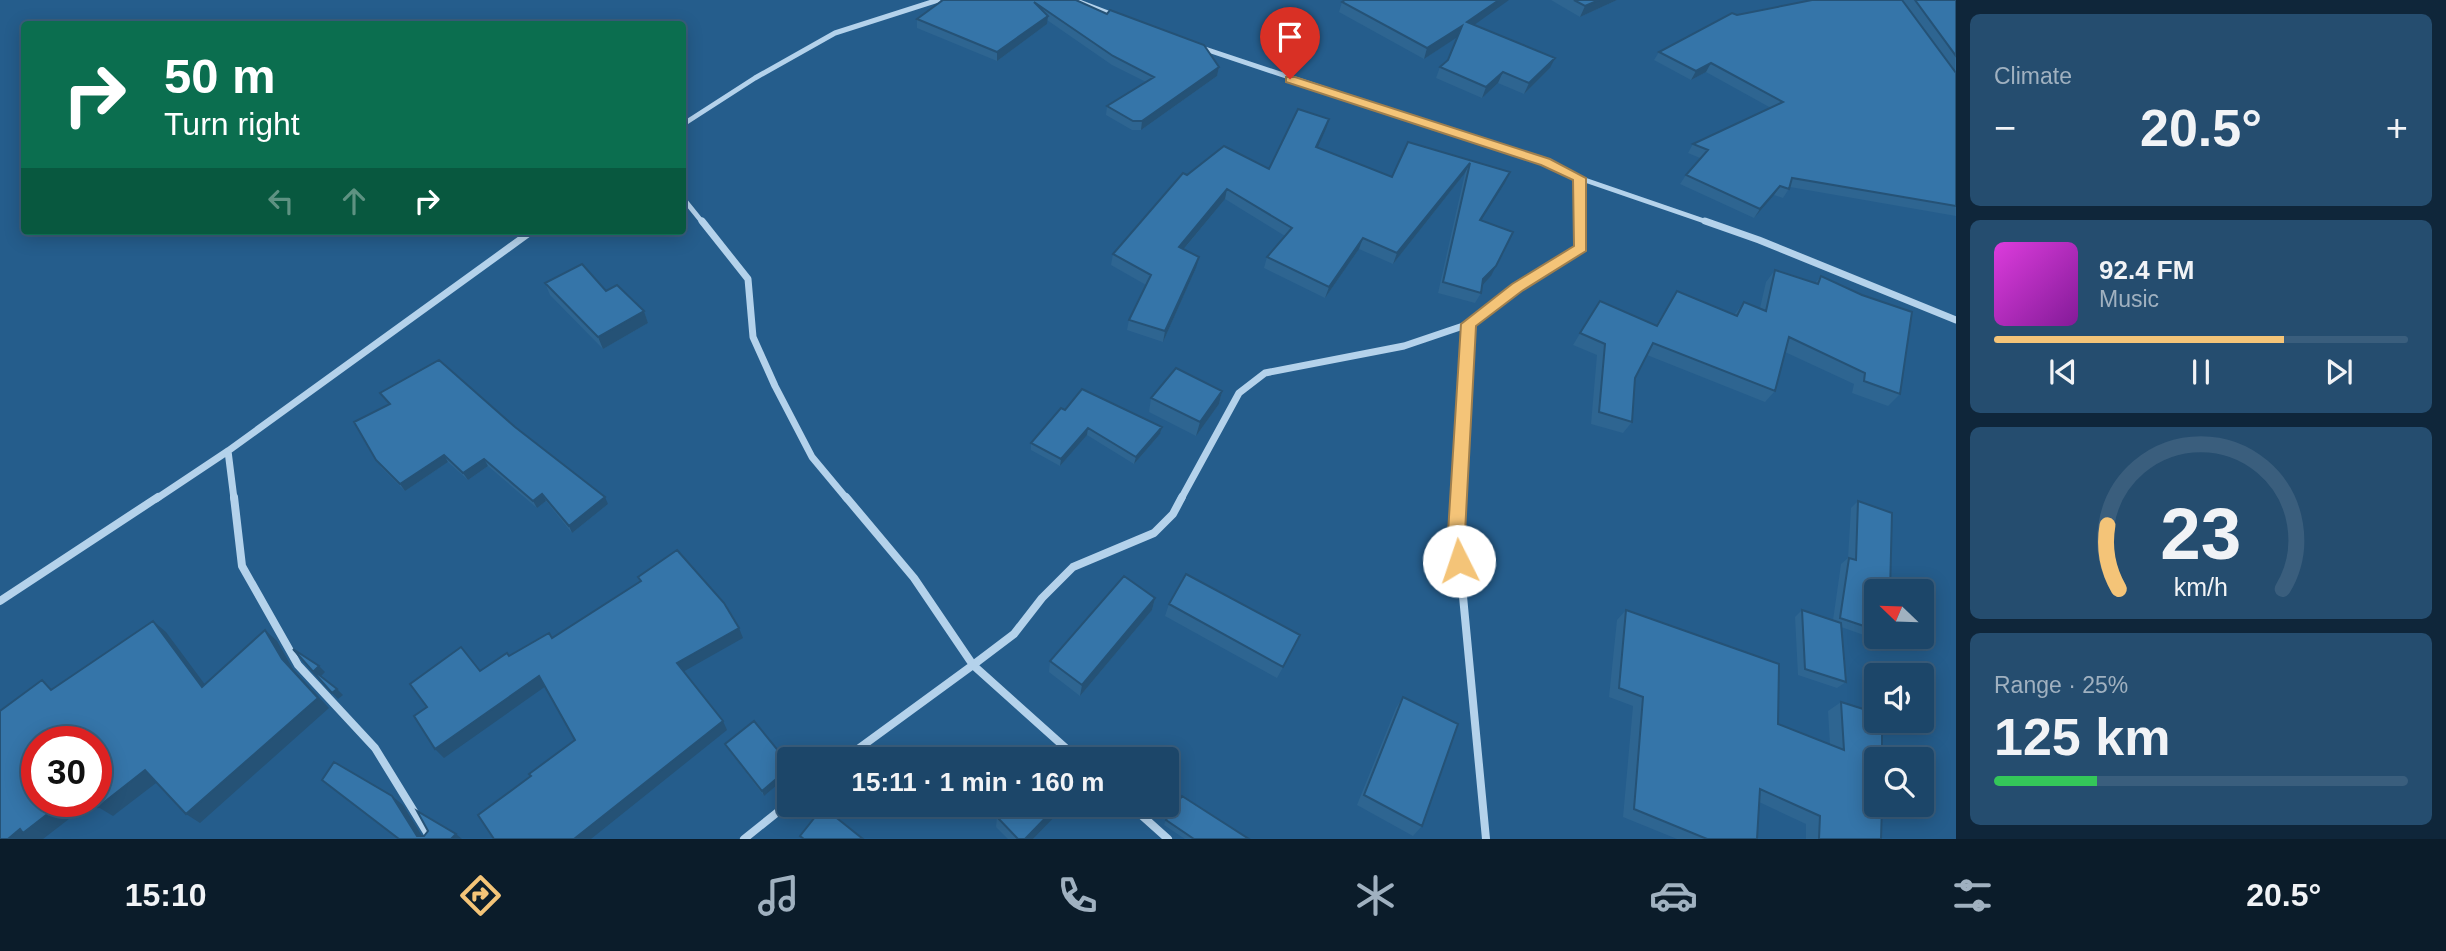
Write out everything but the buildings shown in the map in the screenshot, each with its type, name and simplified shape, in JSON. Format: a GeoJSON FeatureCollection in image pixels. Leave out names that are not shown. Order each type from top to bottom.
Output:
{"type":"FeatureCollection","features":[{"type":"Feature","properties":{"kind":"street"},"geometry":{"type":"LineString","coordinates":[[686,121],[755,78],[835,33],[938,0]]}},
{"type":"Feature","properties":{"kind":"street"},"geometry":{"type":"LineString","coordinates":[[1074,0],[1125,19]]}},
{"type":"Feature","properties":{"kind":"street"},"geometry":{"type":"LineString","coordinates":[[1188,43],[1545,162],[1579,178],[1759,240],[1956,320]]}},
{"type":"Feature","properties":{"kind":"street"},"geometry":{"type":"LineString","coordinates":[[861,747],[1014,634],[1042,598],[1073,567],[1153,533],[1173,514],[1239,393],[1265,373],[1404,346],[1469,324],[1517,288],[1581,248],[1579,178]]}},
{"type":"Feature","properties":{"kind":"street"},"geometry":{"type":"LineString","coordinates":[[686,202],[748,279],[753,337],[812,457],[914,578],[973,665],[1064,747]]}},
{"type":"Feature","properties":{"kind":"street"},"geometry":{"type":"LineString","coordinates":[[0,601],[228,451],[526,235]]}},
{"type":"Feature","properties":{"kind":"street"},"geometry":{"type":"LineString","coordinates":[[1469,324],[1457,533],[1486,839]]}},
{"type":"Feature","properties":{"kind":"street"},"geometry":{"type":"LineString","coordinates":[[228,451],[242,566],[298,665],[375,748],[430,839]]}},
{"type":"Feature","properties":{"kind":"street"},"geometry":{"type":"LineString","coordinates":[[744,839],[777,813]]}},
{"type":"Feature","properties":{"kind":"street"},"geometry":{"type":"LineString","coordinates":[[1143,817],[1168,839]]}},
{"type":"Feature","properties":{"kind":"route"},"geometry":{"type":"LineString","coordinates":[[1290,79],[1545,162],[1579,178],[1581,248],[1517,288],[1469,324],[1457,533],[1459,561]]}}]}
